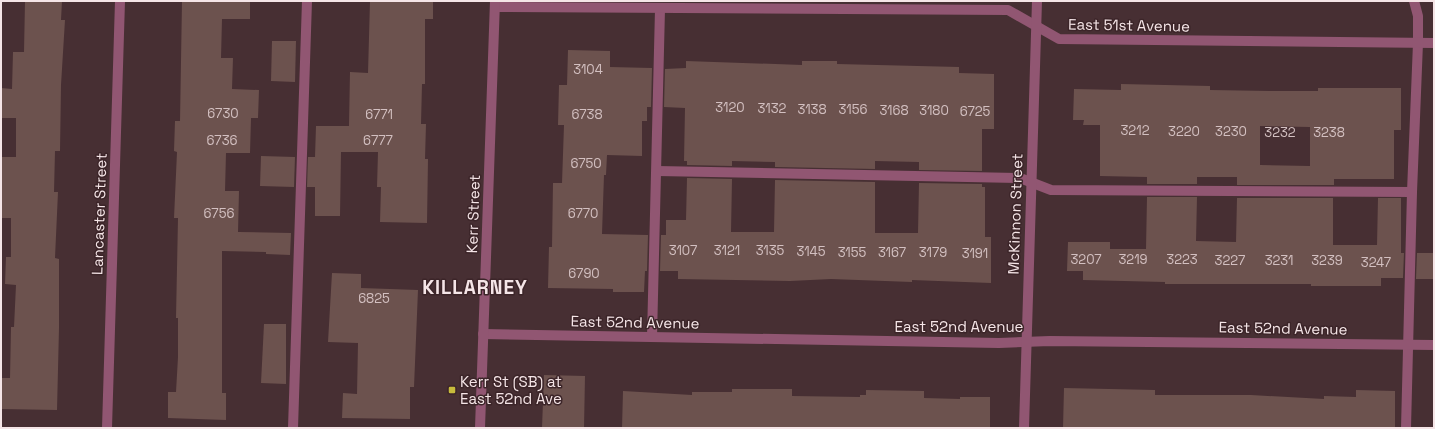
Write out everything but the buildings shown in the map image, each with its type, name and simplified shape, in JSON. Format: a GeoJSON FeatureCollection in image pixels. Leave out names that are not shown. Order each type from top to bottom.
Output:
{"type":"FeatureCollection","features":[{"type":"Feature","properties":{"kind":"street","name":"Lancaster Street"},"geometry":{"type":"LineString","coordinates":[[107,428],[120,1]]}},
{"type":"Feature","properties":{"kind":"street"},"geometry":{"type":"LineString","coordinates":[[293,428],[307,1]]}},
{"type":"Feature","properties":{"kind":"street","name":"McKinnon Street"},"geometry":{"type":"LineString","coordinates":[[1024,428],[1037,1]]}},
{"type":"Feature","properties":{"kind":"street"},"geometry":{"type":"LineString","coordinates":[[1406,428],[1412,192],[1418,43],[1418,16],[1414,1]]}},
{"type":"Feature","properties":{"kind":"street","name":"East 51st Avenue"},"geometry":{"type":"LineString","coordinates":[[495,4],[660,9],[1008,10],[1059,39],[1434,43]]}},
{"type":"Feature","properties":{"kind":"street","name":"Kerr Street"},"geometry":{"type":"LineString","coordinates":[[480,428],[495,4]]}},
{"type":"Feature","properties":{"kind":"street"},"geometry":{"type":"LineString","coordinates":[[652,337],[660,9]]}},
{"type":"Feature","properties":{"kind":"street"},"geometry":{"type":"LineString","coordinates":[[657,171],[1020,178],[1051,190],[1412,192]]}},
{"type":"Feature","properties":{"kind":"street","name":"East 52nd Avenue"},"geometry":{"type":"LineString","coordinates":[[483,334],[1026,342],[1434,345]]}},
{"type":"Feature","properties":{"kind":"place","name":"Kerr St (SB) at East 52nd Ave"},"geometry":{"type":"Point","coordinates":[452,390]}},
{"type":"Feature","properties":{"kind":"district","name":"KILLARNEY"},"geometry":{"type":"Point","coordinates":[475,287]}}]}
